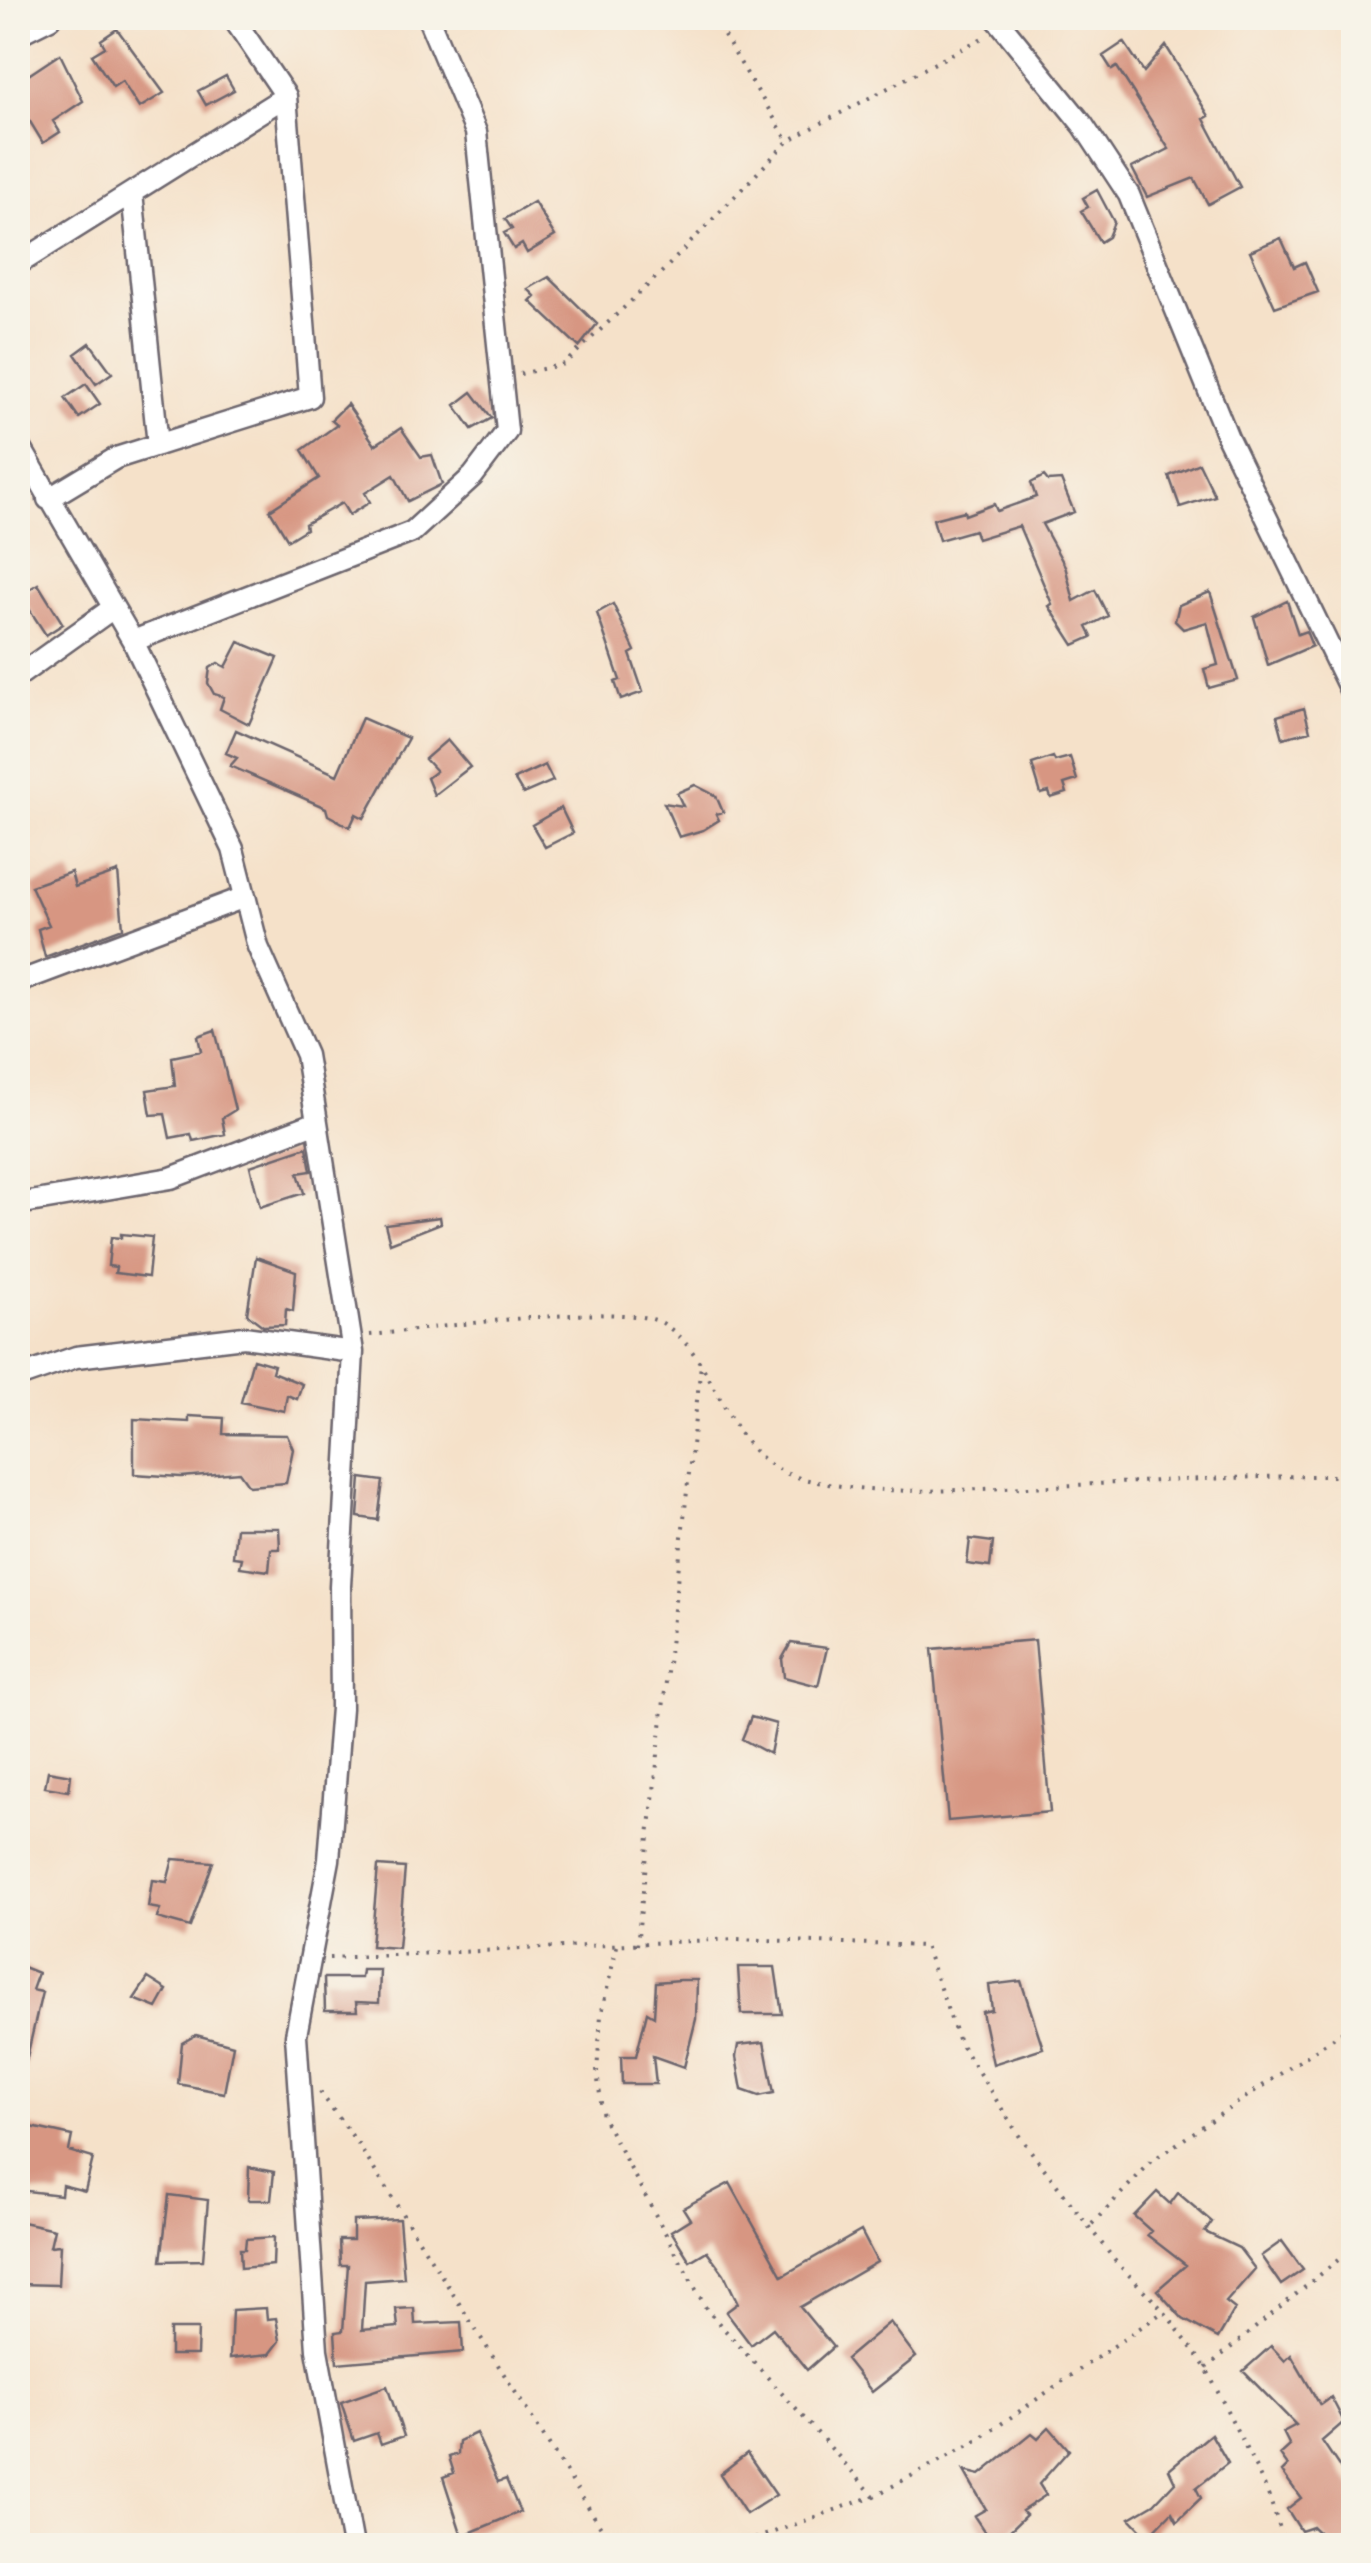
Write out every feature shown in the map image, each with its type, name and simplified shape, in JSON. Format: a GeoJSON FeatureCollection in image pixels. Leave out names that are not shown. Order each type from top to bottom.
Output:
{"type":"FeatureCollection","features":[{"type":"Feature","properties":{"kind":"street"},"geometry":{"type":"LineString","coordinates":[[18,34],[48,18]]}},
{"type":"Feature","properties":{"kind":"street"},"geometry":{"type":"LineString","coordinates":[[48,500],[116,458],[310,397],[286,96],[233,18]]}},
{"type":"Feature","properties":{"kind":"street"},"geometry":{"type":"LineString","coordinates":[[133,642],[364,553],[420,526],[473,476],[507,431],[502,348],[476,132],[428,18]]}},
{"type":"Feature","properties":{"kind":"street"},"geometry":{"type":"LineString","coordinates":[[999,22],[1083,126],[1129,195],[1228,438],[1354,698]]}},
{"type":"Feature","properties":{"kind":"street"},"geometry":{"type":"LineString","coordinates":[[18,264],[286,96]]}},
{"type":"Feature","properties":{"kind":"street"},"geometry":{"type":"LineString","coordinates":[[132,192],[158,445]]}},
{"type":"Feature","properties":{"kind":"street"},"geometry":{"type":"LineString","coordinates":[[18,443],[133,642],[233,850],[258,948],[306,1055],[317,1122],[352,1344],[340,1586],[341,1708],[330,1860],[296,2035],[317,2350],[353,2546]]}},
{"type":"Feature","properties":{"kind":"street"},"geometry":{"type":"LineString","coordinates":[[18,676],[113,608]]}},
{"type":"Feature","properties":{"kind":"street"},"geometry":{"type":"LineString","coordinates":[[18,982],[245,897]]}},
{"type":"Feature","properties":{"kind":"street"},"geometry":{"type":"LineString","coordinates":[[18,1204],[171,1178],[317,1122]]}},
{"type":"Feature","properties":{"kind":"street"},"geometry":{"type":"LineString","coordinates":[[18,1377],[76,1356],[244,1337],[352,1344]]}},
{"type":"Feature","properties":{"kind":"path"},"geometry":{"type":"LineString","coordinates":[[713,18],[788,141]]}},
{"type":"Feature","properties":{"kind":"path"},"geometry":{"type":"LineString","coordinates":[[502,378],[564,364],[665,269],[788,141],[999,22]]}},
{"type":"Feature","properties":{"kind":"path"},"geometry":{"type":"LineString","coordinates":[[352,1344],[524,1319],[636,1316],[662,1322],[702,1360],[746,1445],[766,1465],[852,1489],[930,1491],[1354,1476]]}},
{"type":"Feature","properties":{"kind":"path"},"geometry":{"type":"LineString","coordinates":[[637,1945],[702,1360]]}},
{"type":"Feature","properties":{"kind":"path"},"geometry":{"type":"LineString","coordinates":[[309,1958],[736,1939],[924,1946],[959,2042],[1020,2136],[1116,2262],[1164,2312],[1206,2368],[1266,2491],[1286,2546]]}},
{"type":"Feature","properties":{"kind":"path"},"geometry":{"type":"LineString","coordinates":[[617,1946],[601,2016],[596,2072],[603,2118],[707,2310],[874,2496]]}},
{"type":"Feature","properties":{"kind":"path"},"geometry":{"type":"LineString","coordinates":[[1091,2225],[1153,2160],[1354,2024]]}},
{"type":"Feature","properties":{"kind":"path"},"geometry":{"type":"LineString","coordinates":[[298,2065],[356,2141],[613,2546]]}},
{"type":"Feature","properties":{"kind":"path"},"geometry":{"type":"LineString","coordinates":[[1206,2368],[1354,2247]]}},
{"type":"Feature","properties":{"kind":"path"},"geometry":{"type":"LineString","coordinates":[[737,2545],[874,2496],[975,2442],[1164,2312]]}},
{"type":"Feature","properties":{"kind":"building"},"geometry":{"type":"Polygon","coordinates":[[[117,29],[164,93],[139,108],[122,81],[113,87],[92,55],[105,47],[101,40],[117,29]]]}},
{"type":"Feature","properties":{"kind":"building"},"geometry":{"type":"Polygon","coordinates":[[[1124,42],[1144,72],[1166,46],[1209,116],[1204,119],[1240,187],[1208,204],[1194,178],[1147,197],[1132,168],[1169,149],[1117,67],[1112,70],[1103,56],[1124,42]]]}},
{"type":"Feature","properties":{"kind":"building"},"geometry":{"type":"Polygon","coordinates":[[[60,54],[83,101],[53,121],[60,132],[43,143],[18,102],[18,82],[60,54]]]}},
{"type":"Feature","properties":{"kind":"building"},"geometry":{"type":"Polygon","coordinates":[[[226,76],[234,90],[206,105],[198,91],[226,76]]]}},
{"type":"Feature","properties":{"kind":"building"},"geometry":{"type":"Polygon","coordinates":[[[1097,190],[1114,222],[1108,237],[1100,242],[1081,211],[1088,207],[1083,198],[1097,190]]]}},
{"type":"Feature","properties":{"kind":"building"},"geometry":{"type":"Polygon","coordinates":[[[534,202],[555,236],[527,253],[522,244],[514,249],[504,233],[512,229],[505,219],[534,202]]]}},
{"type":"Feature","properties":{"kind":"building"},"geometry":{"type":"Polygon","coordinates":[[[1281,238],[1294,267],[1305,262],[1318,292],[1275,307],[1250,251],[1281,238]]]}},
{"type":"Feature","properties":{"kind":"building"},"geometry":{"type":"Polygon","coordinates":[[[549,277],[597,324],[579,347],[530,301],[535,296],[528,289],[549,277]]]}},
{"type":"Feature","properties":{"kind":"building"},"geometry":{"type":"Polygon","coordinates":[[[90,343],[112,373],[96,384],[75,354],[90,343]]]}},
{"type":"Feature","properties":{"kind":"building"},"geometry":{"type":"Polygon","coordinates":[[[86,384],[100,404],[79,418],[65,398],[86,384]]]}},
{"type":"Feature","properties":{"kind":"building"},"geometry":{"type":"Polygon","coordinates":[[[472,392],[492,418],[472,429],[455,405],[472,392]]]}},
{"type":"Feature","properties":{"kind":"building"},"geometry":{"type":"Polygon","coordinates":[[[347,404],[375,445],[401,428],[421,457],[432,455],[442,484],[408,501],[394,475],[365,493],[370,502],[349,515],[342,503],[305,524],[306,529],[288,540],[270,510],[319,478],[302,450],[337,425],[331,420],[347,404]]]}},
{"type":"Feature","properties":{"kind":"building"},"geometry":{"type":"Polygon","coordinates":[[[1199,463],[1215,496],[1180,507],[1169,476],[1199,463]]]}},
{"type":"Feature","properties":{"kind":"building"},"geometry":{"type":"Polygon","coordinates":[[[1044,476],[1048,481],[1061,480],[1074,512],[1042,524],[1065,566],[1074,601],[1095,590],[1108,616],[1087,627],[1092,637],[1074,645],[1049,606],[1052,604],[1019,526],[977,539],[974,530],[939,540],[933,519],[964,511],[965,515],[994,504],[997,511],[1036,497],[1031,483],[1044,476]]]}},
{"type":"Feature","properties":{"kind":"building"},"geometry":{"type":"Polygon","coordinates":[[[38,584],[63,624],[46,635],[20,595],[38,584]]]}},
{"type":"Feature","properties":{"kind":"building"},"geometry":{"type":"Polygon","coordinates":[[[1210,592],[1238,680],[1209,688],[1204,669],[1218,665],[1207,622],[1183,629],[1175,621],[1179,605],[1210,592]]]}},
{"type":"Feature","properties":{"kind":"building"},"geometry":{"type":"Polygon","coordinates":[[[1287,601],[1298,634],[1306,631],[1312,646],[1268,665],[1254,617],[1287,601]]]}},
{"type":"Feature","properties":{"kind":"building"},"geometry":{"type":"Polygon","coordinates":[[[613,604],[635,651],[630,654],[643,692],[621,700],[615,682],[620,680],[597,613],[613,604]]]}},
{"type":"Feature","properties":{"kind":"building"},"geometry":{"type":"Polygon","coordinates":[[[239,642],[278,658],[249,724],[220,709],[224,697],[214,694],[208,683],[210,668],[218,663],[226,667],[239,642]]]}},
{"type":"Feature","properties":{"kind":"building"},"geometry":{"type":"Polygon","coordinates":[[[1304,708],[1310,731],[1283,738],[1277,716],[1304,708]]]}},
{"type":"Feature","properties":{"kind":"building"},"geometry":{"type":"Polygon","coordinates":[[[362,718],[408,738],[364,818],[356,814],[350,827],[328,815],[326,808],[230,766],[237,758],[226,753],[236,730],[337,775],[362,718]]]}},
{"type":"Feature","properties":{"kind":"building"},"geometry":{"type":"Polygon","coordinates":[[[447,740],[470,767],[434,795],[427,778],[436,771],[425,759],[447,740]]]}},
{"type":"Feature","properties":{"kind":"building"},"geometry":{"type":"Polygon","coordinates":[[[1053,757],[1055,761],[1070,757],[1077,780],[1064,784],[1067,793],[1051,798],[1049,792],[1041,794],[1032,764],[1053,757]]]}},
{"type":"Feature","properties":{"kind":"building"},"geometry":{"type":"Polygon","coordinates":[[[545,765],[553,781],[523,794],[514,779],[545,765]]]}},
{"type":"Feature","properties":{"kind":"building"},"geometry":{"type":"Polygon","coordinates":[[[695,785],[716,796],[723,812],[716,814],[719,820],[703,830],[679,837],[664,803],[683,806],[677,793],[695,785]]]}},
{"type":"Feature","properties":{"kind":"building"},"geometry":{"type":"Polygon","coordinates":[[[561,808],[573,833],[545,847],[532,825],[561,808]]]}},
{"type":"Feature","properties":{"kind":"building"},"geometry":{"type":"Polygon","coordinates":[[[71,872],[75,887],[118,872],[123,928],[45,957],[38,929],[49,925],[31,886],[71,872]]]}},
{"type":"Feature","properties":{"kind":"building"},"geometry":{"type":"Polygon","coordinates":[[[215,1030],[235,1110],[222,1118],[225,1134],[193,1141],[191,1134],[170,1138],[165,1114],[151,1115],[147,1090],[175,1086],[172,1057],[201,1051],[198,1036],[215,1030]]]}},
{"type":"Feature","properties":{"kind":"building"},"geometry":{"type":"Polygon","coordinates":[[[307,1147],[311,1171],[298,1173],[304,1193],[260,1207],[250,1166],[307,1147]]]}},
{"type":"Feature","properties":{"kind":"building"},"geometry":{"type":"Polygon","coordinates":[[[440,1217],[441,1223],[390,1243],[385,1224],[440,1217]]]}},
{"type":"Feature","properties":{"kind":"building"},"geometry":{"type":"Polygon","coordinates":[[[121,1234],[152,1237],[148,1277],[115,1273],[116,1267],[108,1266],[111,1237],[121,1238],[121,1234]]]}},
{"type":"Feature","properties":{"kind":"building"},"geometry":{"type":"Polygon","coordinates":[[[256,1257],[296,1271],[293,1311],[286,1309],[285,1325],[263,1326],[247,1314],[256,1257]]]}},
{"type":"Feature","properties":{"kind":"building"},"geometry":{"type":"Polygon","coordinates":[[[253,1359],[274,1365],[272,1372],[302,1384],[297,1399],[287,1395],[284,1411],[241,1402],[253,1359]]]}},
{"type":"Feature","properties":{"kind":"building"},"geometry":{"type":"Polygon","coordinates":[[[189,1416],[224,1418],[223,1434],[287,1435],[293,1449],[286,1483],[249,1486],[239,1472],[181,1477],[134,1474],[134,1419],[189,1422],[189,1416]]]}},
{"type":"Feature","properties":{"kind":"building"},"geometry":{"type":"Polygon","coordinates":[[[361,1478],[383,1481],[378,1520],[358,1517],[361,1478]]]}},
{"type":"Feature","properties":{"kind":"building"},"geometry":{"type":"Polygon","coordinates":[[[236,1528],[279,1528],[280,1549],[271,1549],[269,1571],[240,1567],[242,1558],[233,1557],[236,1528]]]}},
{"type":"Feature","properties":{"kind":"building"},"geometry":{"type":"Polygon","coordinates":[[[970,1539],[993,1542],[990,1567],[967,1564],[970,1539]]]}},
{"type":"Feature","properties":{"kind":"building"},"geometry":{"type":"Polygon","coordinates":[[[1035,1640],[1050,1812],[948,1821],[932,1649],[1035,1640]]]}},
{"type":"Feature","properties":{"kind":"building"},"geometry":{"type":"Polygon","coordinates":[[[791,1643],[827,1648],[818,1686],[784,1677],[782,1659],[791,1643]]]}},
{"type":"Feature","properties":{"kind":"building"},"geometry":{"type":"Polygon","coordinates":[[[751,1717],[776,1724],[770,1754],[742,1739],[751,1717]]]}},
{"type":"Feature","properties":{"kind":"building"},"geometry":{"type":"Polygon","coordinates":[[[48,1771],[71,1775],[69,1791],[45,1787],[48,1771]]]}},
{"type":"Feature","properties":{"kind":"building"},"geometry":{"type":"Polygon","coordinates":[[[173,1859],[213,1862],[190,1927],[157,1918],[160,1909],[148,1907],[152,1880],[167,1882],[173,1859]]]}},
{"type":"Feature","properties":{"kind":"building"},"geometry":{"type":"Polygon","coordinates":[[[378,1866],[405,1868],[398,1948],[371,1946],[378,1866]]]}},
{"type":"Feature","properties":{"kind":"building"},"geometry":{"type":"Polygon","coordinates":[[[18,1965],[38,1973],[32,1990],[42,1992],[24,2070],[18,2069],[18,1965]]]}},
{"type":"Feature","properties":{"kind":"building"},"geometry":{"type":"Polygon","coordinates":[[[738,1967],[775,1967],[782,2014],[741,2014],[738,1967]]]}},
{"type":"Feature","properties":{"kind":"building"},"geometry":{"type":"Polygon","coordinates":[[[362,1970],[380,1970],[379,2003],[356,2002],[357,2011],[325,2011],[324,1978],[361,1978],[362,1970]]]}},
{"type":"Feature","properties":{"kind":"building"},"geometry":{"type":"Polygon","coordinates":[[[148,1978],[167,1990],[157,2008],[134,1999],[148,1978]]]}},
{"type":"Feature","properties":{"kind":"building"},"geometry":{"type":"Polygon","coordinates":[[[697,1980],[696,2019],[684,2067],[653,2056],[656,2084],[622,2084],[621,2056],[636,2056],[647,2012],[654,2016],[656,1982],[697,1980]]]}},
{"type":"Feature","properties":{"kind":"building"},"geometry":{"type":"Polygon","coordinates":[[[1021,1981],[1043,2048],[993,2064],[982,2012],[992,2010],[989,1985],[1021,1981]]]}},
{"type":"Feature","properties":{"kind":"building"},"geometry":{"type":"Polygon","coordinates":[[[196,2035],[233,2045],[224,2093],[178,2084],[182,2043],[196,2035]]]}},
{"type":"Feature","properties":{"kind":"building"},"geometry":{"type":"Polygon","coordinates":[[[764,2042],[774,2093],[759,2096],[742,2090],[736,2057],[738,2045],[764,2042]]]}},
{"type":"Feature","properties":{"kind":"building"},"geometry":{"type":"Polygon","coordinates":[[[27,2126],[72,2136],[69,2151],[93,2158],[85,2191],[62,2185],[61,2195],[18,2190],[18,2143],[27,2126]]]}},
{"type":"Feature","properties":{"kind":"building"},"geometry":{"type":"Polygon","coordinates":[[[249,2167],[274,2172],[271,2200],[248,2200],[249,2167]]]}},
{"type":"Feature","properties":{"kind":"building"},"geometry":{"type":"Polygon","coordinates":[[[730,2183],[782,2276],[861,2231],[877,2262],[800,2307],[833,2347],[807,2370],[773,2328],[751,2345],[726,2312],[738,2303],[724,2274],[707,2251],[690,2261],[671,2231],[690,2219],[683,2208],[730,2183]]]}},
{"type":"Feature","properties":{"kind":"building"},"geometry":{"type":"Polygon","coordinates":[[[1157,2192],[1170,2204],[1178,2193],[1212,2222],[1205,2232],[1239,2248],[1255,2269],[1226,2302],[1235,2309],[1218,2338],[1183,2319],[1157,2290],[1186,2265],[1147,2235],[1151,2231],[1134,2216],[1157,2192]]]}},
{"type":"Feature","properties":{"kind":"building"},"geometry":{"type":"Polygon","coordinates":[[[169,2195],[208,2200],[203,2260],[161,2261],[169,2195]]]}},
{"type":"Feature","properties":{"kind":"building"},"geometry":{"type":"Polygon","coordinates":[[[399,2219],[404,2278],[365,2281],[362,2330],[398,2327],[396,2309],[414,2308],[415,2324],[461,2322],[463,2352],[337,2363],[335,2332],[343,2331],[348,2265],[340,2265],[339,2240],[353,2240],[353,2221],[399,2219]]]}},
{"type":"Feature","properties":{"kind":"building"},"geometry":{"type":"Polygon","coordinates":[[[18,2221],[54,2229],[50,2246],[60,2245],[58,2285],[18,2284],[18,2221]]]}},
{"type":"Feature","properties":{"kind":"building"},"geometry":{"type":"Polygon","coordinates":[[[274,2237],[273,2265],[241,2268],[240,2249],[245,2249],[246,2239],[274,2237]]]}},
{"type":"Feature","properties":{"kind":"building"},"geometry":{"type":"Polygon","coordinates":[[[1282,2241],[1303,2270],[1281,2285],[1261,2256],[1282,2241]]]}},
{"type":"Feature","properties":{"kind":"building"},"geometry":{"type":"Polygon","coordinates":[[[266,2308],[267,2319],[276,2318],[280,2341],[270,2354],[230,2358],[232,2310],[266,2308]]]}},
{"type":"Feature","properties":{"kind":"building"},"geometry":{"type":"Polygon","coordinates":[[[890,2322],[916,2357],[872,2392],[846,2359],[890,2322]]]}},
{"type":"Feature","properties":{"kind":"building"},"geometry":{"type":"Polygon","coordinates":[[[170,2329],[198,2329],[197,2355],[170,2355],[170,2329]]]}},
{"type":"Feature","properties":{"kind":"building"},"geometry":{"type":"Polygon","coordinates":[[[1271,2346],[1285,2361],[1291,2355],[1320,2405],[1331,2397],[1344,2422],[1322,2441],[1354,2489],[1354,2536],[1342,2546],[1333,2546],[1313,2527],[1301,2531],[1287,2509],[1301,2498],[1282,2472],[1288,2466],[1280,2455],[1290,2446],[1283,2432],[1296,2425],[1243,2371],[1271,2346]]]}},
{"type":"Feature","properties":{"kind":"building"},"geometry":{"type":"Polygon","coordinates":[[[387,2386],[404,2436],[381,2444],[377,2433],[354,2441],[341,2402],[387,2386]]]}},
{"type":"Feature","properties":{"kind":"building"},"geometry":{"type":"Polygon","coordinates":[[[1049,2427],[1069,2450],[1039,2484],[1046,2495],[1022,2511],[1026,2515],[994,2546],[974,2516],[986,2509],[964,2471],[980,2475],[1032,2433],[1038,2438],[1049,2427]]]}},
{"type":"Feature","properties":{"kind":"building"},"geometry":{"type":"Polygon","coordinates":[[[476,2433],[498,2482],[506,2479],[520,2512],[462,2536],[443,2477],[454,2473],[449,2457],[458,2454],[459,2441],[476,2433]]]}},
{"type":"Feature","properties":{"kind":"building"},"geometry":{"type":"Polygon","coordinates":[[[1211,2434],[1228,2463],[1196,2488],[1201,2498],[1177,2521],[1172,2512],[1148,2537],[1130,2518],[1154,2504],[1175,2482],[1169,2469],[1211,2434]]]}},
{"type":"Feature","properties":{"kind":"building"},"geometry":{"type":"Polygon","coordinates":[[[747,2453],[776,2495],[746,2514],[720,2474],[747,2453]]]}}]}
